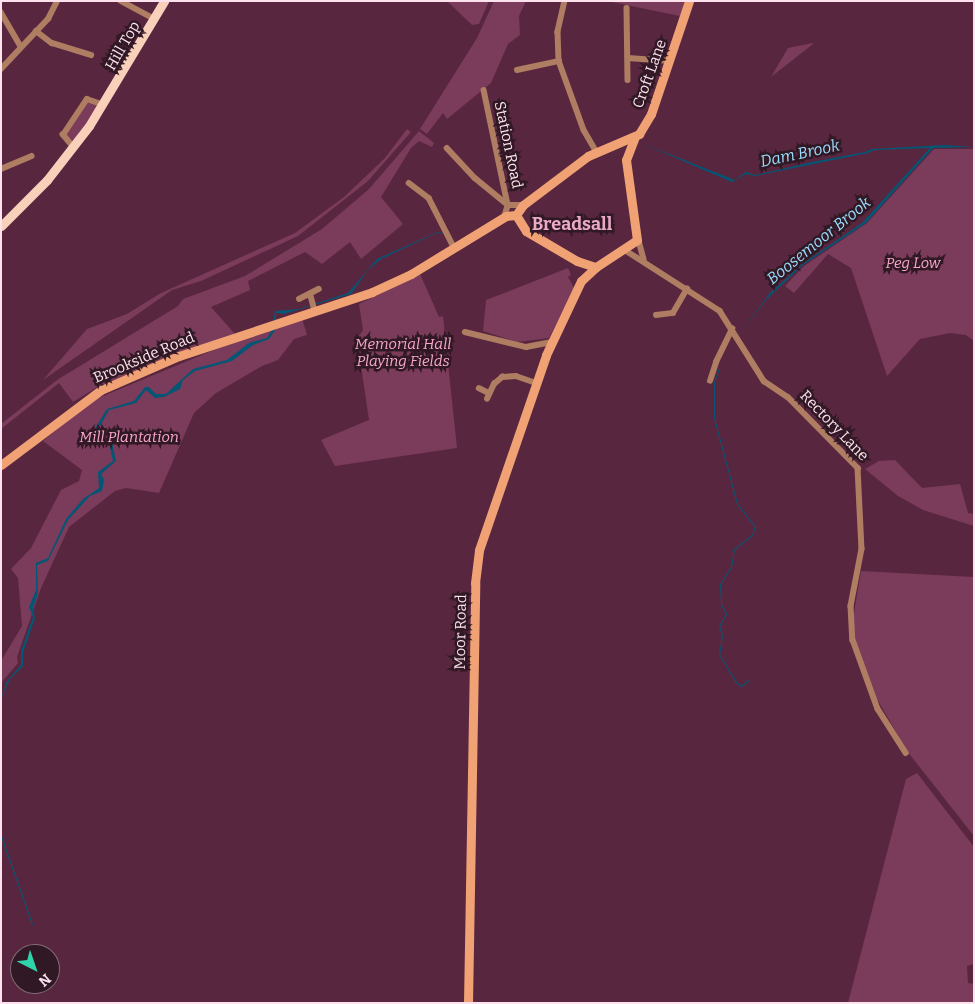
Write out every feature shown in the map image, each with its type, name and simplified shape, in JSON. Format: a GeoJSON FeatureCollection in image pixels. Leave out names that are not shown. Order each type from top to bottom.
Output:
{"type":"FeatureCollection","features":[{"type":"Feature","properties":{"kind":"main road","name":"Hill Top"},"geometry":{"type":"LineString","coordinates":[[1,226],[47,180],[104,105],[164,1]]}},
{"type":"Feature","properties":{"kind":"street"},"geometry":{"type":"LineString","coordinates":[[1,69],[48,19],[57,1]]}},
{"type":"Feature","properties":{"kind":"street"},"geometry":{"type":"LineString","coordinates":[[121,1],[155,18]]}},
{"type":"Feature","properties":{"kind":"street"},"geometry":{"type":"LineString","coordinates":[[565,1],[557,39],[558,61],[584,130],[596,151]]}},
{"type":"Feature","properties":{"kind":"street","name":"Croft Lane"},"geometry":{"type":"LineString","coordinates":[[635,137],[651,114],[689,1]]}},
{"type":"Feature","properties":{"kind":"street"},"geometry":{"type":"LineString","coordinates":[[627,8],[628,80]]}},
{"type":"Feature","properties":{"kind":"street"},"geometry":{"type":"LineString","coordinates":[[554,11],[562,13]]}},
{"type":"Feature","properties":{"kind":"street"},"geometry":{"type":"LineString","coordinates":[[1,12],[21,46]]}},
{"type":"Feature","properties":{"kind":"street"},"geometry":{"type":"LineString","coordinates":[[36,31],[52,43],[91,55]]}},
{"type":"Feature","properties":{"kind":"street"},"geometry":{"type":"LineString","coordinates":[[628,58],[670,61]]}},
{"type":"Feature","properties":{"kind":"street"},"geometry":{"type":"LineString","coordinates":[[528,60],[530,66]]}},
{"type":"Feature","properties":{"kind":"street"},"geometry":{"type":"LineString","coordinates":[[517,70],[558,61]]}},
{"type":"Feature","properties":{"kind":"street","name":"Station Road"},"geometry":{"type":"LineString","coordinates":[[484,90],[508,205],[504,217]]}},
{"type":"Feature","properties":{"kind":"street"},"geometry":{"type":"LineString","coordinates":[[73,147],[64,135],[87,99],[104,105]]}},
{"type":"Feature","properties":{"kind":"street"},"geometry":{"type":"LineString","coordinates":[[596,267],[577,261],[526,231],[516,215],[523,205],[596,151],[635,137]]}},
{"type":"Feature","properties":{"kind":"street"},"geometry":{"type":"LineString","coordinates":[[626,160],[635,137]]}},
{"type":"Feature","properties":{"kind":"street"},"geometry":{"type":"LineString","coordinates":[[617,144],[626,160],[638,236],[644,259]]}},
{"type":"Feature","properties":{"kind":"street"},"geometry":{"type":"LineString","coordinates":[[447,148],[475,178],[508,205]]}},
{"type":"Feature","properties":{"kind":"street"},"geometry":{"type":"LineString","coordinates":[[1,169],[31,156]]}},
{"type":"Feature","properties":{"kind":"street"},"geometry":{"type":"LineString","coordinates":[[409,183],[429,198],[454,247]]}},
{"type":"Feature","properties":{"kind":"street","name":"Station Road"},"geometry":{"type":"LineString","coordinates":[[508,205],[523,205]]}},
{"type":"Feature","properties":{"kind":"street","name":"Brookside Road"},"geometry":{"type":"LineString","coordinates":[[1,465],[101,390],[179,356],[278,323],[313,304],[394,282],[504,217],[516,215]]}},
{"type":"Feature","properties":{"kind":"street"},"geometry":{"type":"LineString","coordinates":[[626,250],[636,243],[638,236]]}},
{"type":"Feature","properties":{"kind":"street","name":"Rectory Lane"},"geometry":{"type":"LineString","coordinates":[[626,250],[644,259],[720,310],[764,381],[788,397],[858,468],[862,550],[851,606],[852,640],[875,702],[906,754]]}},
{"type":"Feature","properties":{"kind":"street","name":"Moor Road"},"geometry":{"type":"LineString","coordinates":[[468,1003],[476,566],[536,383],[552,342],[581,281],[596,267],[626,250]]}},
{"type":"Feature","properties":{"kind":"street"},"geometry":{"type":"LineString","coordinates":[[577,261],[581,281]]}},
{"type":"Feature","properties":{"kind":"street","name":"Brookside Road"},"geometry":{"type":"LineString","coordinates":[[313,304],[319,289]]}},
{"type":"Feature","properties":{"kind":"street"},"geometry":{"type":"LineString","coordinates":[[656,315],[673,313],[687,289]]}},
{"type":"Feature","properties":{"kind":"street","name":"Brookside Road"},"geometry":{"type":"LineString","coordinates":[[299,300],[313,304]]}},
{"type":"Feature","properties":{"kind":"street"},"geometry":{"type":"LineString","coordinates":[[710,382],[716,362],[726,346],[732,329]]}},
{"type":"Feature","properties":{"kind":"street"},"geometry":{"type":"LineString","coordinates":[[464,332],[526,347],[552,342]]}},
{"type":"Feature","properties":{"kind":"street"},"geometry":{"type":"LineString","coordinates":[[726,346],[741,343]]}},
{"type":"Feature","properties":{"kind":"street"},"geometry":{"type":"LineString","coordinates":[[487,399],[498,380],[509,376],[536,383]]}},
{"type":"Feature","properties":{"kind":"street"},"geometry":{"type":"LineString","coordinates":[[479,388],[489,393]]}},
{"type":"Feature","properties":{"kind":"green space"},"geometry":{"type":"Polygon","coordinates":[[[447,1],[489,1],[479,24],[472,25],[447,1]]]}},
{"type":"Feature","properties":{"kind":"green space"},"geometry":{"type":"Polygon","coordinates":[[[494,1],[526,1],[519,16],[520,35],[508,44],[491,83],[447,119],[443,113],[427,134],[420,129],[477,38],[494,1]]]}},
{"type":"Feature","properties":{"kind":"green space"},"geometry":{"type":"Polygon","coordinates":[[[607,1],[685,1],[680,16],[607,1]]]}},
{"type":"Feature","properties":{"kind":"green space"},"geometry":{"type":"Polygon","coordinates":[[[813,44],[771,77],[788,48],[813,44]]]}},
{"type":"Feature","properties":{"kind":"green space"},"geometry":{"type":"Polygon","coordinates":[[[89,101],[99,106],[72,143],[65,137],[89,101]]]}},
{"type":"Feature","properties":{"kind":"green space"},"geometry":{"type":"Polygon","coordinates":[[[407,129],[411,132],[368,181],[298,236],[201,281],[172,290],[43,380],[87,329],[127,314],[161,293],[295,233],[344,197],[385,158],[407,129]]]}},
{"type":"Feature","properties":{"kind":"green space"},"geometry":{"type":"Polygon","coordinates":[[[419,131],[434,143],[432,147],[419,141],[411,148],[381,197],[403,224],[361,259],[350,242],[322,264],[305,252],[248,281],[250,290],[211,307],[235,334],[99,386],[73,402],[59,383],[1,429],[1,424],[57,380],[178,306],[183,299],[245,276],[322,229],[369,189],[419,131]]]}},
{"type":"Feature","properties":{"kind":"green space","name":"Peg Low"},"geometry":{"type":"Polygon","coordinates":[[[934,149],[974,149],[974,341],[966,335],[950,333],[920,339],[887,376],[851,268],[828,254],[794,293],[785,286],[804,266],[867,223],[934,149]]]}},
{"type":"Feature","properties":{"kind":"green space"},"geometry":{"type":"Polygon","coordinates":[[[568,268],[571,275],[568,277],[574,288],[549,338],[517,342],[483,331],[486,300],[568,268]]]}},
{"type":"Feature","properties":{"kind":"green space","name":"Memorial Hall Playing Fields"},"geometry":{"type":"Polygon","coordinates":[[[420,274],[439,317],[443,316],[457,448],[335,466],[321,440],[369,420],[357,339],[363,330],[359,304],[420,274]]]}},
{"type":"Feature","properties":{"kind":"green space","name":"Mill Plantation"},"geometry":{"type":"Polygon","coordinates":[[[302,318],[307,335],[294,339],[278,360],[262,366],[216,393],[194,413],[159,493],[126,488],[115,491],[69,527],[41,588],[17,657],[18,663],[1,683],[1,661],[22,626],[18,578],[11,569],[31,548],[61,490],[79,481],[82,470],[43,441],[91,401],[238,340],[302,318]]]}},
{"type":"Feature","properties":{"kind":"green space"},"geometry":{"type":"Polygon","coordinates":[[[895,460],[922,488],[960,484],[968,513],[974,514],[974,526],[923,510],[898,496],[865,469],[879,461],[895,460]]]}},
{"type":"Feature","properties":{"kind":"green space"},"geometry":{"type":"Polygon","coordinates":[[[861,571],[974,577],[974,836],[907,751],[877,699],[851,631],[861,571]]]}},
{"type":"Feature","properties":{"kind":"green space"},"geometry":{"type":"Polygon","coordinates":[[[917,773],[974,847],[974,964],[967,966],[968,983],[974,984],[974,1003],[848,1003],[906,779],[917,773]]]}},
{"type":"Feature","properties":{"kind":"water"},"geometry":{"type":"Polygon","coordinates":[[[641,143],[735,180],[746,172],[755,175],[872,149],[944,145],[974,147],[933,148],[866,223],[803,265],[766,300],[741,332],[770,293],[802,264],[862,223],[930,148],[875,150],[755,176],[746,174],[732,182],[641,143]]]}},
{"type":"Feature","properties":{"kind":"water"},"geometry":{"type":"Polygon","coordinates":[[[438,232],[445,234],[437,233],[381,259],[368,270],[351,294],[284,314],[276,313],[276,329],[269,339],[253,345],[232,361],[195,371],[183,380],[180,389],[164,397],[155,398],[146,390],[136,403],[109,410],[95,435],[112,442],[116,461],[101,474],[104,480],[102,491],[90,496],[68,520],[48,561],[37,565],[38,594],[33,608],[35,618],[23,653],[23,666],[10,679],[1,699],[7,681],[21,665],[21,651],[33,617],[29,607],[36,590],[36,563],[48,558],[66,519],[83,499],[99,488],[98,472],[113,461],[109,443],[95,440],[91,435],[107,409],[134,401],[145,387],[149,387],[156,394],[166,394],[193,369],[227,360],[249,343],[267,338],[272,330],[275,311],[299,309],[348,293],[377,259],[438,232]]]}},
{"type":"Feature","properties":{"kind":"waterway","name":"Boosemoor Brook"},"geometry":{"type":"LineString","coordinates":[[719,368],[714,382],[714,418],[737,504],[755,526],[752,535],[734,549],[731,567],[720,584],[721,604],[726,614],[719,626],[722,636],[719,654],[736,682],[741,686],[749,680]]}},
{"type":"Feature","properties":{"kind":"waterway"},"geometry":{"type":"LineString","coordinates":[[1,836],[32,924]]}},
{"type":"Feature","properties":{"kind":"district","name":"Breadsall"},"geometry":{"type":"Point","coordinates":[572,224]}},
{"type":"Feature","properties":{"kind":"water label","name":"Dam Brook"},"geometry":{"type":"Point","coordinates":[800,154]}}]}
